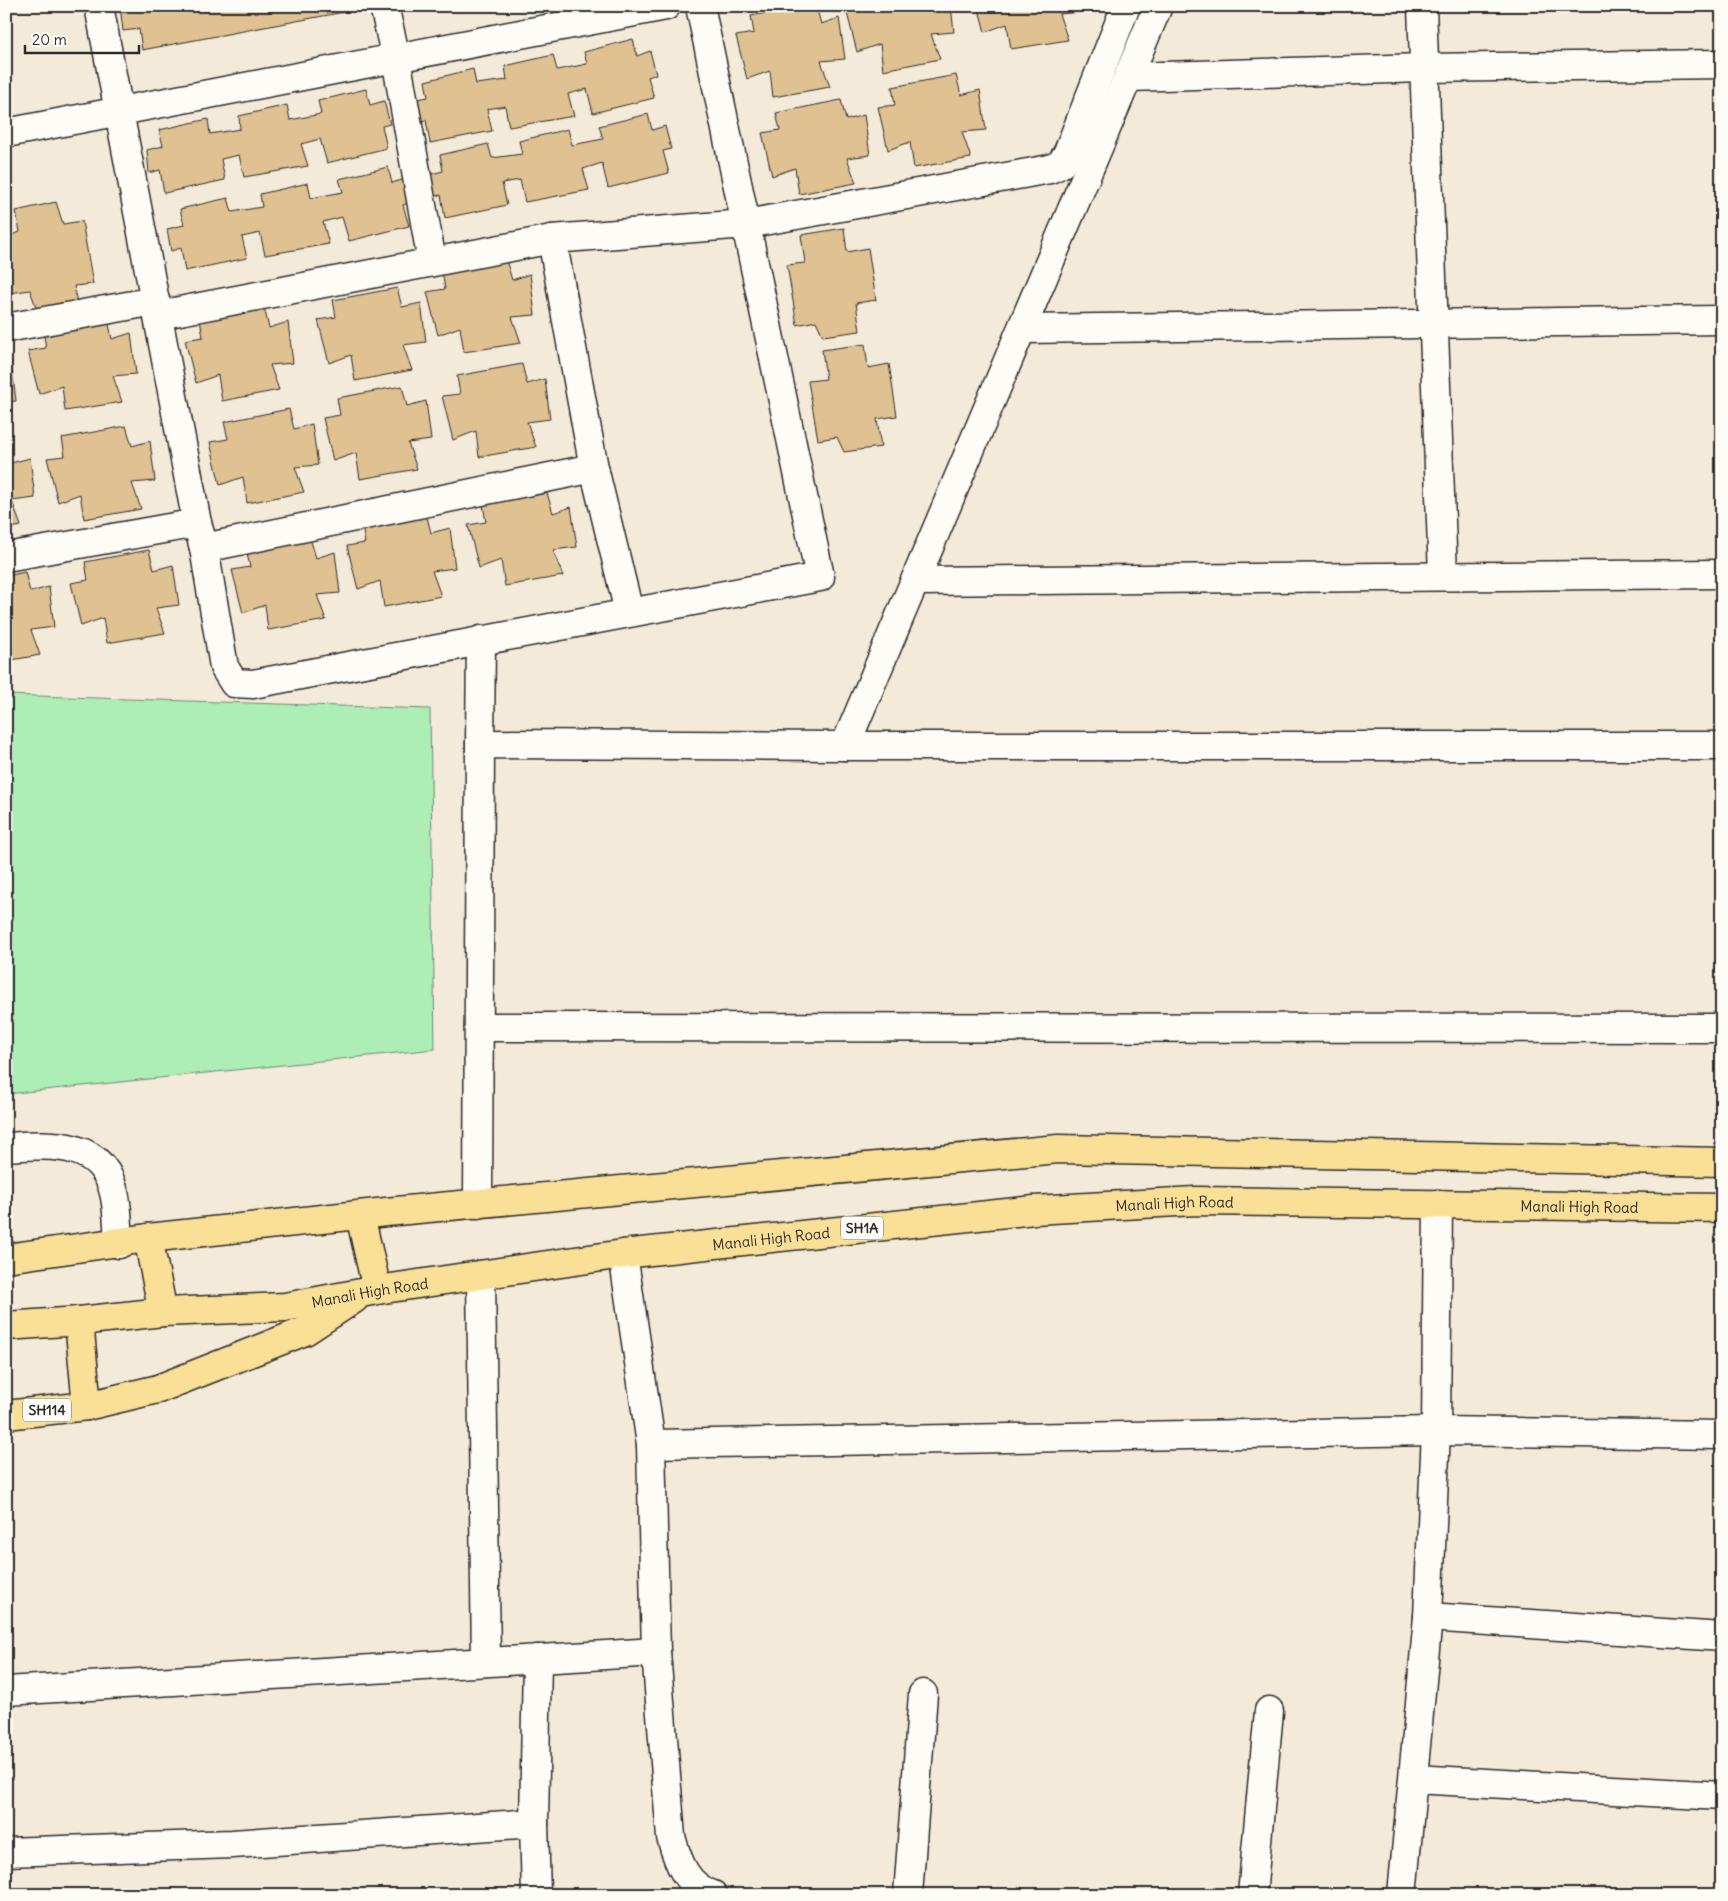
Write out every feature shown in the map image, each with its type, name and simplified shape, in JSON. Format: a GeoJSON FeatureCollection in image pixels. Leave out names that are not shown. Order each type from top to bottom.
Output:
{"type":"FeatureCollection","features":[{"type":"Feature","properties":{"kind":"main road"},"geometry":{"type":"LineString","coordinates":[[6,1258],[119,1244],[148,1238],[360,1215],[1058,1149],[1722,1162]]}},
{"type":"Feature","properties":{"kind":"main road","name":"Manali High Road"},"geometry":{"type":"LineString","coordinates":[[6,1326],[79,1322],[163,1312],[285,1307],[371,1291],[623,1254],[1034,1210],[1195,1201],[1722,1208]]}},
{"type":"Feature","properties":{"kind":"main road"},"geometry":{"type":"LineString","coordinates":[[79,1322],[87,1406],[158,1389],[296,1334],[371,1291],[360,1215]]}},
{"type":"Feature","properties":{"kind":"main road"},"geometry":{"type":"LineString","coordinates":[[148,1238],[163,1312]]}},
{"type":"Feature","properties":{"kind":"main road","name":"SH114"},"geometry":{"type":"LineString","coordinates":[[6,1415],[87,1406]]}},
{"type":"Feature","properties":{"kind":"street"},"geometry":{"type":"LineString","coordinates":[[99,6],[201,536],[224,667],[234,683],[253,684],[820,577],[700,6]]}},
{"type":"Feature","properties":{"kind":"street"},"geometry":{"type":"LineString","coordinates":[[384,6],[396,58],[432,262]]}},
{"type":"Feature","properties":{"kind":"street"},"geometry":{"type":"LineString","coordinates":[[6,133],[666,6]]}},
{"type":"Feature","properties":{"kind":"street"},"geometry":{"type":"LineString","coordinates":[[6,328],[157,308],[432,262],[552,239],[746,224],[1040,171],[1061,164],[1126,6]]}},
{"type":"Feature","properties":{"kind":"street"},"geometry":{"type":"LineString","coordinates":[[845,746],[1158,6]]}},
{"type":"Feature","properties":{"kind":"street"},"geometry":{"type":"LineString","coordinates":[[1422,6],[1443,576]]}},
{"type":"Feature","properties":{"kind":"street"},"geometry":{"type":"LineString","coordinates":[[1128,77],[1424,68],[1722,64]]}},
{"type":"Feature","properties":{"kind":"street"},"geometry":{"type":"LineString","coordinates":[[552,239],[594,468],[629,612]]}},
{"type":"Feature","properties":{"kind":"street"},"geometry":{"type":"LineString","coordinates":[[1022,329],[1722,320]]}},
{"type":"Feature","properties":{"kind":"street"},"geometry":{"type":"LineString","coordinates":[[6,557],[201,536],[594,468]]}},
{"type":"Feature","properties":{"kind":"street"},"geometry":{"type":"LineString","coordinates":[[916,581],[1722,574]]}},
{"type":"Feature","properties":{"kind":"street"},"geometry":{"type":"LineString","coordinates":[[478,1204],[481,640]]}},
{"type":"Feature","properties":{"kind":"street"},"geometry":{"type":"LineString","coordinates":[[480,744],[1722,746]]}},
{"type":"Feature","properties":{"kind":"street"},"geometry":{"type":"LineString","coordinates":[[479,1027],[1722,1028]]}},
{"type":"Feature","properties":{"kind":"street"},"geometry":{"type":"LineString","coordinates":[[6,1147],[45,1145],[70,1149],[92,1156],[107,1173],[115,1197],[119,1244]]}},
{"type":"Feature","properties":{"kind":"street"},"geometry":{"type":"LineString","coordinates":[[1402,1895],[1428,1617],[1436,1431],[1438,1204]]}},
{"type":"Feature","properties":{"kind":"street"},"geometry":{"type":"LineString","coordinates":[[623,1254],[651,1444],[656,1652],[671,1837],[679,1866],[701,1891],[713,1895]]}},
{"type":"Feature","properties":{"kind":"street"},"geometry":{"type":"LineString","coordinates":[[482,1274],[486,1662]]}},
{"type":"Feature","properties":{"kind":"street"},"geometry":{"type":"LineString","coordinates":[[651,1444],[1436,1431],[1722,1435]]}},
{"type":"Feature","properties":{"kind":"street"},"geometry":{"type":"LineString","coordinates":[[1428,1617],[1722,1637]]}},
{"type":"Feature","properties":{"kind":"street"},"geometry":{"type":"LineString","coordinates":[[6,1690],[656,1652]]}},
{"type":"Feature","properties":{"kind":"street"},"geometry":{"type":"LineString","coordinates":[[536,1895],[534,1823],[537,1659]]}},
{"type":"Feature","properties":{"kind":"street"},"geometry":{"type":"LineString","coordinates":[[908,1895],[923,1694]]}},
{"type":"Feature","properties":{"kind":"street"},"geometry":{"type":"LineString","coordinates":[[1252,1895],[1269,1711]]}},
{"type":"Feature","properties":{"kind":"street"},"geometry":{"type":"LineString","coordinates":[[1414,1779],[1722,1796]]}},
{"type":"Feature","properties":{"kind":"street"},"geometry":{"type":"LineString","coordinates":[[6,1852],[232,1844],[534,1823]]}},
{"type":"Feature","properties":{"kind":"green space"},"geometry":{"type":"Polygon","coordinates":[[[6,695],[430,709],[435,1049],[6,1094],[6,695]]]}},
{"type":"Feature","properties":{"kind":"building"},"geometry":{"type":"Polygon","coordinates":[[[120,6],[371,7],[142,50],[139,29],[123,31],[120,6]]]}},
{"type":"Feature","properties":{"kind":"building"},"geometry":{"type":"Polygon","coordinates":[[[802,6],[816,6],[821,24],[839,18],[845,59],[821,61],[830,87],[773,97],[770,71],[747,79],[736,36],[754,33],[751,16],[802,6]]]}},
{"type":"Feature","properties":{"kind":"building"},"geometry":{"type":"Polygon","coordinates":[[[864,6],[951,6],[954,32],[931,34],[940,59],[883,70],[880,44],[857,52],[846,9],[864,6]]]}},
{"type":"Feature","properties":{"kind":"building"},"geometry":{"type":"Polygon","coordinates":[[[978,6],[1082,6],[1082,12],[1059,14],[1068,40],[1011,49],[1007,24],[985,32],[978,6]]]}},
{"type":"Feature","properties":{"kind":"building"},"geometry":{"type":"Polygon","coordinates":[[[633,39],[637,56],[650,51],[656,74],[648,77],[654,98],[593,113],[587,89],[568,94],[574,116],[509,127],[505,106],[487,109],[492,131],[430,143],[426,120],[415,122],[412,100],[428,97],[425,81],[473,69],[476,84],[507,80],[505,66],[553,55],[557,70],[587,64],[584,52],[633,39]]]}},
{"type":"Feature","properties":{"kind":"building"},"geometry":{"type":"Polygon","coordinates":[[[956,75],[961,95],[980,90],[986,130],[962,132],[971,158],[914,168],[910,142],[888,150],[878,107],[895,105],[892,87],[956,75]]]}},
{"type":"Feature","properties":{"kind":"building"},"geometry":{"type":"Polygon","coordinates":[[[366,89],[370,105],[384,101],[390,124],[382,126],[387,148],[327,163],[320,139],[301,144],[308,166],[244,177],[239,155],[221,159],[225,180],[164,193],[160,170],[149,173],[147,150],[163,146],[159,130],[208,119],[210,134],[240,129],[239,116],[287,105],[290,120],[321,114],[318,101],[366,89]]]}},
{"type":"Feature","properties":{"kind":"building"},"geometry":{"type":"Polygon","coordinates":[[[841,100],[846,120],[864,115],[870,155],[847,158],[856,183],[799,194],[795,168],[772,176],[762,133],[780,130],[776,113],[841,100]]]}},
{"type":"Feature","properties":{"kind":"building"},"geometry":{"type":"Polygon","coordinates":[[[648,114],[652,130],[665,126],[671,149],[663,151],[669,173],[608,188],[602,163],[583,169],[589,190],[525,202],[520,180],[502,183],[507,205],[445,218],[441,195],[431,197],[427,175],[443,171],[440,155],[488,144],[492,158],[522,154],[519,141],[568,129],[572,145],[603,139],[599,126],[648,114]]]}},
{"type":"Feature","properties":{"kind":"building"},"geometry":{"type":"Polygon","coordinates":[[[388,167],[392,183],[405,179],[411,202],[403,205],[409,226],[349,241],[342,217],[323,222],[329,244],[265,255],[260,233],[242,237],[247,258],[185,271],[181,248],[171,251],[167,229],[184,225],[180,209],[228,198],[232,212],[262,207],[260,194],[308,183],[311,198],[343,192],[339,179],[388,167]]]}},
{"type":"Feature","properties":{"kind":"building"},"geometry":{"type":"Polygon","coordinates":[[[56,202],[63,224],[82,221],[93,284],[74,286],[77,304],[37,310],[30,290],[10,293],[6,270],[6,237],[20,232],[16,211],[56,202]]]}},
{"type":"Feature","properties":{"kind":"building"},"geometry":{"type":"Polygon","coordinates":[[[844,228],[847,252],[868,248],[876,300],[856,303],[860,331],[823,336],[816,321],[797,325],[787,265],[805,263],[801,235],[844,228]]]}},
{"type":"Feature","properties":{"kind":"building"},"geometry":{"type":"Polygon","coordinates":[[[506,260],[512,280],[530,274],[535,315],[512,317],[521,343],[464,352],[460,327],[438,335],[427,292],[445,289],[442,271],[506,260]]]}},
{"type":"Feature","properties":{"kind":"building"},"geometry":{"type":"Polygon","coordinates":[[[397,288],[402,307],[421,303],[426,342],[403,345],[412,370],[355,381],[351,355],[329,363],[318,320],[336,317],[333,300],[397,288]]]}},
{"type":"Feature","properties":{"kind":"building"},"geometry":{"type":"Polygon","coordinates":[[[264,307],[269,328],[288,322],[293,363],[270,365],[279,390],[222,401],[218,375],[196,383],[185,340],[203,337],[200,320],[264,307]]]}},
{"type":"Feature","properties":{"kind":"building"},"geometry":{"type":"Polygon","coordinates":[[[108,319],[112,339],[131,333],[136,374],[113,376],[122,402],[65,411],[62,386],[39,394],[28,351],[46,348],[43,330],[108,319]]]}},
{"type":"Feature","properties":{"kind":"building"},"geometry":{"type":"Polygon","coordinates":[[[865,344],[868,368],[889,364],[897,416],[877,419],[881,447],[844,452],[837,437],[818,440],[808,381],[826,379],[822,350],[865,344]]]}},
{"type":"Feature","properties":{"kind":"building"},"geometry":{"type":"Polygon","coordinates":[[[11,361],[16,401],[6,402],[6,363],[11,361]]]}},
{"type":"Feature","properties":{"kind":"building"},"geometry":{"type":"Polygon","coordinates":[[[522,364],[527,384],[545,379],[550,419],[527,422],[536,447],[479,457],[476,431],[453,440],[442,396],[460,394],[457,376],[522,364]]]}},
{"type":"Feature","properties":{"kind":"building"},"geometry":{"type":"Polygon","coordinates":[[[402,386],[407,406],[426,401],[431,440],[408,443],[417,469],[360,479],[356,453],[333,461],[323,418],[340,415],[337,398],[402,386]]]}},
{"type":"Feature","properties":{"kind":"building"},"geometry":{"type":"Polygon","coordinates":[[[289,409],[294,429],[312,424],[318,465],[295,467],[304,492],[247,503],[243,477],[220,485],[210,442],[228,439],[224,422],[289,409]]]}},
{"type":"Feature","properties":{"kind":"building"},"geometry":{"type":"Polygon","coordinates":[[[126,426],[132,446],[150,441],[155,481],[132,483],[141,509],[84,519],[80,494],[58,502],[47,458],[65,456],[62,438],[126,426]]]}},
{"type":"Feature","properties":{"kind":"building"},"geometry":{"type":"Polygon","coordinates":[[[6,445],[11,463],[30,458],[35,498],[12,501],[21,526],[6,529],[6,445]]]}},
{"type":"Feature","properties":{"kind":"building"},"geometry":{"type":"Polygon","coordinates":[[[547,493],[553,513],[571,507],[577,547],[553,550],[563,576],[505,586],[501,560],[479,568],[468,525],[486,522],[483,505],[547,493]]]}},
{"type":"Feature","properties":{"kind":"building"},"geometry":{"type":"Polygon","coordinates":[[[426,513],[431,533],[450,528],[455,568],[432,571],[441,596],[384,607],[380,581],[358,589],[347,546],[365,543],[362,526],[426,513]]]}},
{"type":"Feature","properties":{"kind":"building"},"geometry":{"type":"Polygon","coordinates":[[[310,538],[316,558],[335,552],[340,593],[317,595],[326,620],[268,630],[265,605],[243,613],[232,570],[250,567],[246,549],[310,538]]]}},
{"type":"Feature","properties":{"kind":"building"},"geometry":{"type":"Polygon","coordinates":[[[149,550],[154,570],[173,565],[179,605],[156,608],[165,633],[107,643],[103,618],[81,626],[71,583],[88,580],[85,562],[149,550]]]}},
{"type":"Feature","properties":{"kind":"building"},"geometry":{"type":"Polygon","coordinates":[[[25,572],[30,592],[49,587],[54,627],[31,630],[40,655],[6,661],[6,576],[25,572]]]}}]}
